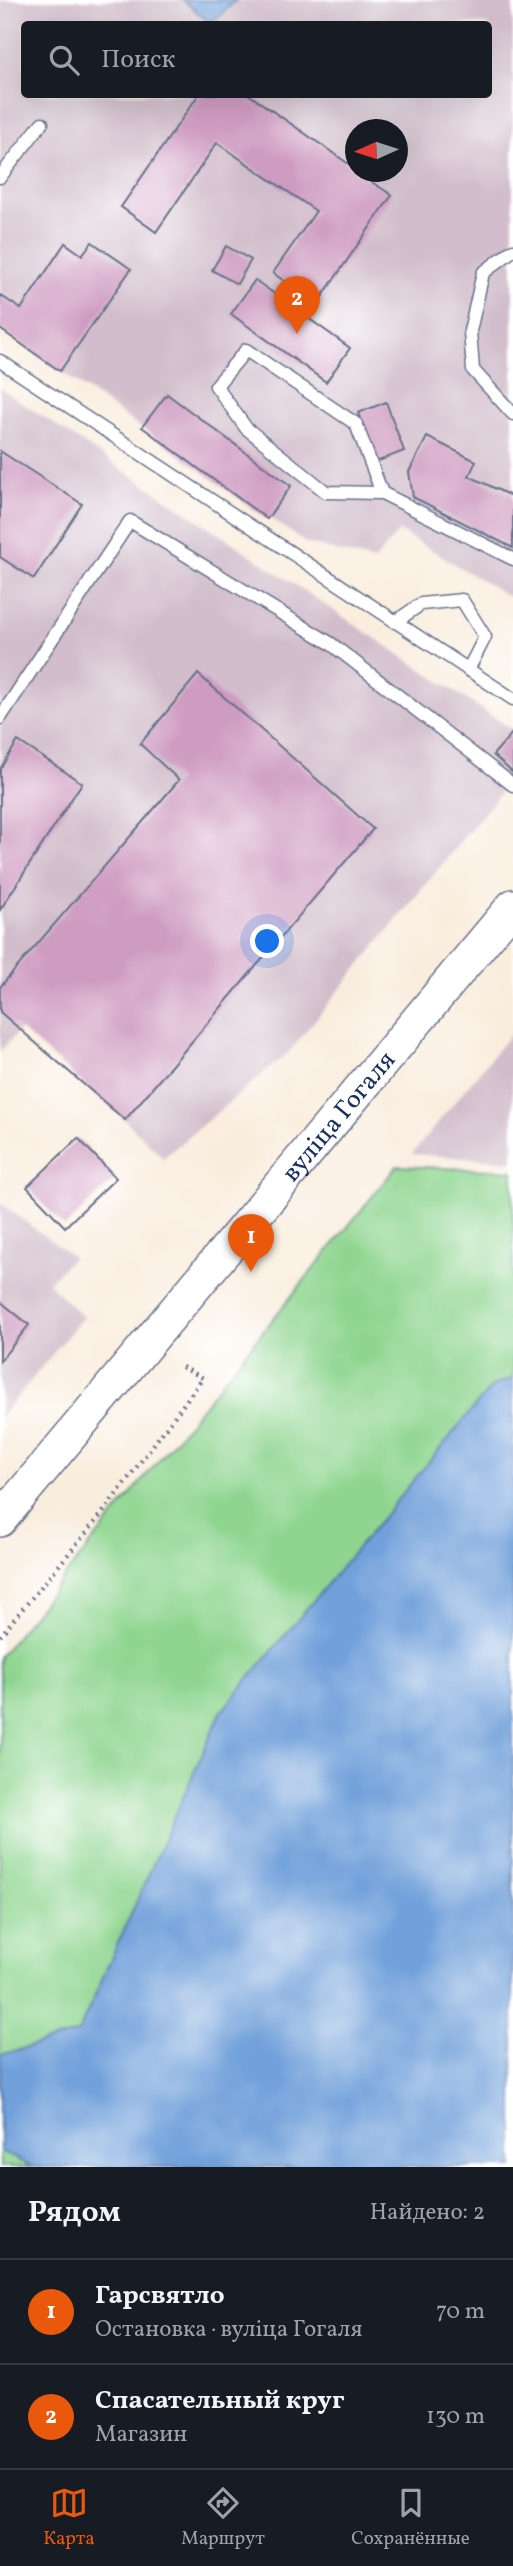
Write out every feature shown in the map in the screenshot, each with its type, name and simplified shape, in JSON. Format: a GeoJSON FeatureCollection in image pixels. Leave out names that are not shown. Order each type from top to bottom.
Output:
{"type":"FeatureCollection","features":[{"type":"Feature","properties":{"kind":"main road","name":"вуліца Гогаля"},"geometry":{"type":"LineString","coordinates":[[0,1520],[513,906]]}},
{"type":"Feature","properties":{"kind":"lane"},"geometry":{"type":"LineString","coordinates":[[0,177],[41,122]]}},
{"type":"Feature","properties":{"kind":"lane"},"geometry":{"type":"LineString","coordinates":[[513,250],[484,273],[470,331],[473,370],[513,414]]}},
{"type":"Feature","properties":{"kind":"lane"},"geometry":{"type":"LineString","coordinates":[[382,493],[356,424],[246,350],[216,386],[246,428],[326,492],[382,493],[513,559]]}},
{"type":"Feature","properties":{"kind":"lane"},"geometry":{"type":"LineString","coordinates":[[0,361],[513,699]]}},
{"type":"Feature","properties":{"kind":"lane"},"geometry":{"type":"LineString","coordinates":[[0,718],[130,521],[330,643],[513,785]]}},
{"type":"Feature","properties":{"kind":"lane"},"geometry":{"type":"LineString","coordinates":[[395,622],[421,604],[462,600],[485,637],[468,670]]}},
{"type":"Feature","properties":{"kind":"path"},"geometry":{"type":"LineString","coordinates":[[0,1636],[101,1515],[203,1378],[180,1366]]}},
{"type":"Feature","properties":{"kind":"shaded area"},"geometry":{"type":"Polygon","coordinates":[[[0,0],[513,0],[513,599],[399,531],[374,561],[306,543],[0,329],[0,0]]]}},
{"type":"Feature","properties":{"kind":"shaded area"},"geometry":{"type":"Polygon","coordinates":[[[0,388],[513,730],[513,781],[509,782],[289,1052],[163,1158],[125,1120],[21,1029],[0,1051],[0,388]]]}},
{"type":"Feature","properties":{"kind":"shaded area"},"geometry":{"type":"Polygon","coordinates":[[[513,1031],[513,1161],[412,1154],[513,1031]]]}},
{"type":"Feature","properties":{"kind":"shaded area"},"geometry":{"type":"Polygon","coordinates":[[[0,1203],[73,1257],[48,1283],[83,1317],[0,1418],[0,1203]]]}},
{"type":"Feature","properties":{"kind":"green space"},"geometry":{"type":"Polygon","coordinates":[[[397,1166],[513,1171],[513,2167],[0,2167],[0,1656],[397,1166]]]}},
{"type":"Feature","properties":{"kind":"water"},"geometry":{"type":"Polygon","coordinates":[[[183,0],[236,0],[221,15],[208,21],[183,0]]]}},
{"type":"Feature","properties":{"kind":"water"},"geometry":{"type":"Polygon","coordinates":[[[513,1378],[513,2167],[32,2167],[0,2151],[0,2055],[78,2033],[221,1712],[492,1386],[513,1378]]]}},
{"type":"Feature","properties":{"kind":"building"},"geometry":{"type":"Polygon","coordinates":[[[196,98],[254,98],[345,161],[345,182],[372,182],[392,195],[317,304],[273,273],[316,211],[217,143],[156,232],[121,207],[196,98]]]}},
{"type":"Feature","properties":{"kind":"building"},"geometry":{"type":"Polygon","coordinates":[[[92,242],[131,269],[60,371],[0,329],[0,295],[21,309],[65,243],[82,255],[92,242]]]}},
{"type":"Feature","properties":{"kind":"building"},"geometry":{"type":"Polygon","coordinates":[[[226,246],[251,260],[237,284],[212,270],[226,246]]]}},
{"type":"Feature","properties":{"kind":"building"},"geometry":{"type":"Polygon","coordinates":[[[255,280],[350,348],[326,382],[231,314],[255,280]]]}},
{"type":"Feature","properties":{"kind":"building"},"geometry":{"type":"Polygon","coordinates":[[[167,394],[291,486],[267,519],[142,427],[167,394]]]}},
{"type":"Feature","properties":{"kind":"building"},"geometry":{"type":"Polygon","coordinates":[[[386,402],[404,451],[376,462],[358,413],[386,402]]]}},
{"type":"Feature","properties":{"kind":"building"},"geometry":{"type":"Polygon","coordinates":[[[427,437],[476,461],[469,476],[513,497],[513,548],[413,497],[409,472],[427,437]]]}},
{"type":"Feature","properties":{"kind":"building"},"geometry":{"type":"Polygon","coordinates":[[[0,451],[82,504],[34,579],[0,557],[0,451]]]}},
{"type":"Feature","properties":{"kind":"building"},"geometry":{"type":"Polygon","coordinates":[[[198,674],[373,829],[125,1120],[0,1012],[0,987],[179,780],[140,744],[198,674]]]}},
{"type":"Feature","properties":{"kind":"building"},"geometry":{"type":"Polygon","coordinates":[[[513,732],[513,773],[493,755],[513,732]]]}},
{"type":"Feature","properties":{"kind":"building"},"geometry":{"type":"Polygon","coordinates":[[[18,741],[82,783],[0,910],[0,769],[18,741]]]}},
{"type":"Feature","properties":{"kind":"building"},"geometry":{"type":"Polygon","coordinates":[[[78,1138],[116,1178],[65,1227],[27,1187],[78,1138]]]}},
{"type":"Feature","properties":{"kind":"building"},"geometry":{"type":"Polygon","coordinates":[[[0,1301],[29,1325],[0,1361],[0,1301]]]}},
{"type":"Feature","properties":{"kind":"place","name":"Спасательный круг"},"geometry":{"type":"Point","coordinates":[297,334]}},
{"type":"Feature","properties":{"kind":"place","name":"Гарсвятло"},"geometry":{"type":"Point","coordinates":[251,1272]}}]}
